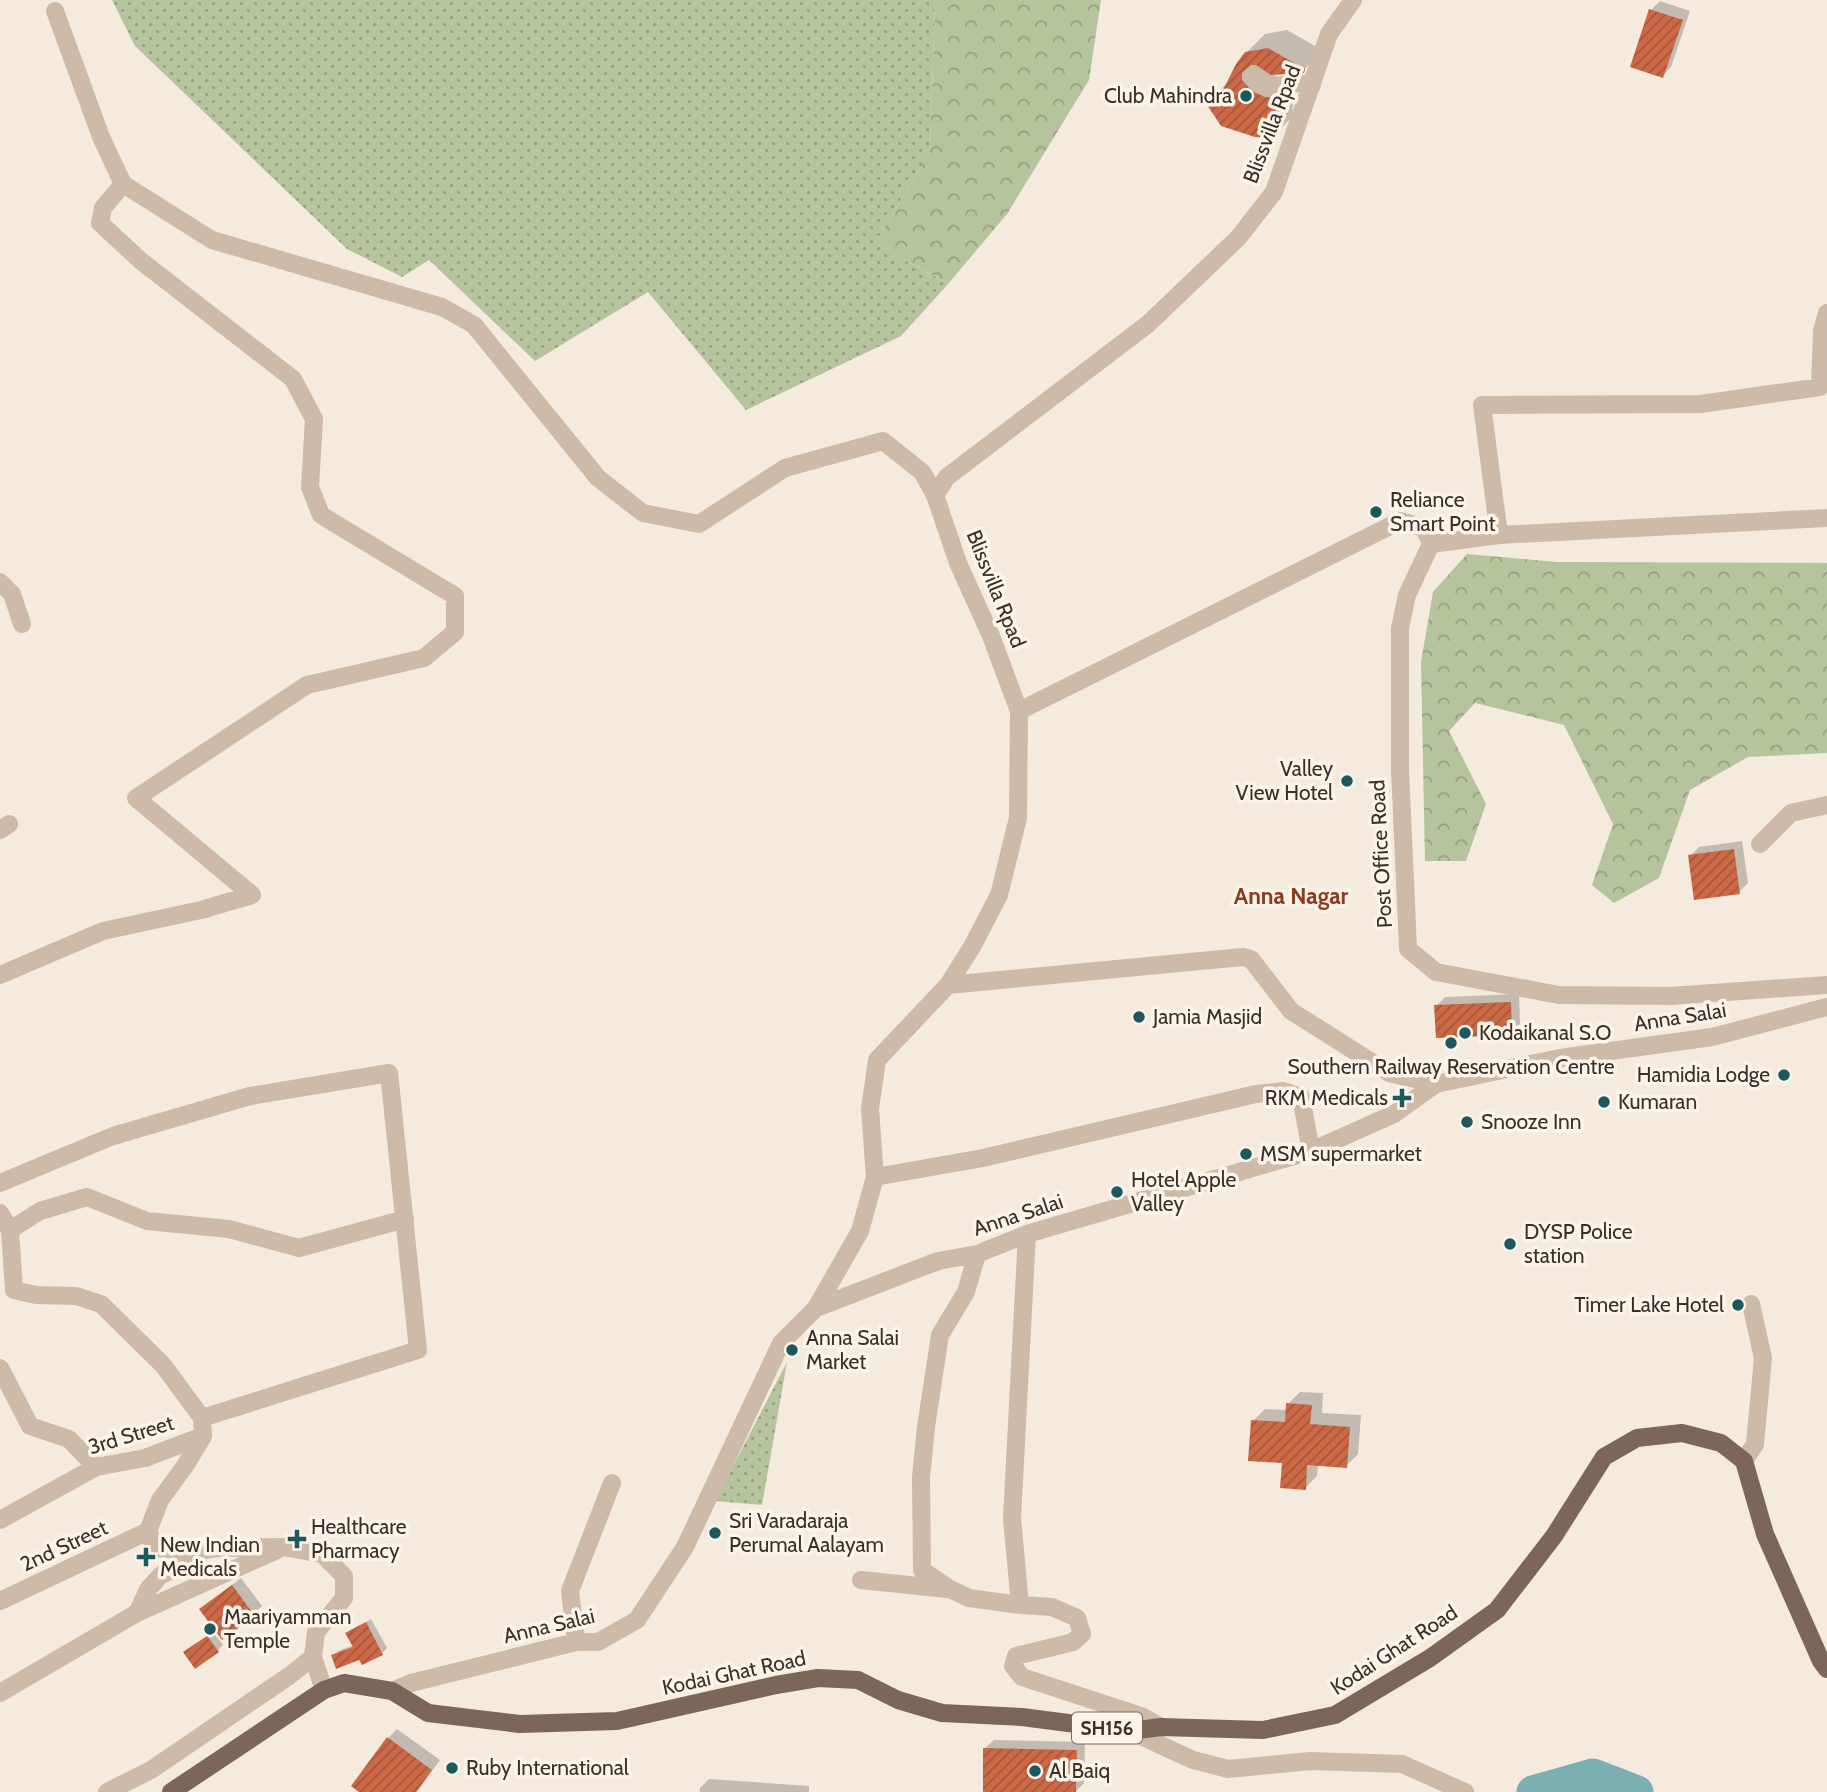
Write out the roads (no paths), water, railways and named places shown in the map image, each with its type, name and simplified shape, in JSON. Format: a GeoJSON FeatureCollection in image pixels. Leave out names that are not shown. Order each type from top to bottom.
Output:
{"type":"FeatureCollection","features":[{"type":"Feature","properties":{"kind":"main road","name":"Kodai Ghat Road"},"geometry":{"type":"LineString","coordinates":[[172,1792],[324,1690],[344,1683],[393,1691],[428,1713],[520,1724],[617,1721],[818,1678],[858,1680],[898,1700],[942,1713],[1022,1717],[1130,1731],[1161,1727],[1263,1730],[1335,1715],[1430,1658],[1497,1610],[1554,1536],[1604,1457],[1637,1437],[1682,1433],[1721,1443],[1744,1461]]}},
{"type":"Feature","properties":{"kind":"main road"},"geometry":{"type":"LineString","coordinates":[[1744,1461],[1765,1534],[1821,1661],[1827,1669]]}},
{"type":"Feature","properties":{"kind":"street","name":"Blissvilla Rpad"},"geometry":{"type":"LineString","coordinates":[[817,1308],[860,1231],[875,1177],[870,1109],[877,1060],[948,985],[973,945],[999,895],[1018,818],[1019,711],[991,636],[958,563],[935,495],[947,477],[1148,324],[1238,238],[1274,192],[1329,34],[1353,0]]}},
{"type":"Feature","properties":{"kind":"street"},"geometry":{"type":"LineString","coordinates":[[55,11],[101,137],[123,184],[212,240],[442,307],[474,325],[598,478],[643,513],[699,524],[785,468],[883,441],[922,472],[935,495]]}},
{"type":"Feature","properties":{"kind":"street"},"geometry":{"type":"LineString","coordinates":[[1253,76],[1259,83],[1278,88],[1294,83],[1312,85]]}},
{"type":"Feature","properties":{"kind":"street"},"geometry":{"type":"LineString","coordinates":[[0,975],[103,931],[201,911],[252,895],[136,799],[307,685],[424,658],[455,632],[455,596],[321,515],[310,487],[314,419],[293,379],[141,261],[100,223],[103,208],[123,184]]}},
{"type":"Feature","properties":{"kind":"street"},"geometry":{"type":"LineString","coordinates":[[1499,535],[1482,405],[1700,404],[1821,387],[1822,331],[1827,313]]}},
{"type":"Feature","properties":{"kind":"street"},"geometry":{"type":"LineString","coordinates":[[1019,711],[1400,521],[1424,528],[1431,544],[1499,535],[1827,518]]}},
{"type":"Feature","properties":{"kind":"street","name":"Post Office Road"},"geometry":{"type":"LineString","coordinates":[[1431,544],[1407,595],[1400,628],[1402,862],[1408,949],[1436,972],[1559,995],[1670,996],[1827,985]]}},
{"type":"Feature","properties":{"kind":"street"},"geometry":{"type":"LineString","coordinates":[[0,582],[12,594],[22,624]]}},
{"type":"Feature","properties":{"kind":"street"},"geometry":{"type":"LineString","coordinates":[[1760,844],[1791,813],[1827,805]]}},
{"type":"Feature","properties":{"kind":"street"},"geometry":{"type":"LineString","coordinates":[[948,985],[1243,957],[1251,959],[1291,1010],[1389,1073],[1436,1084]]}},
{"type":"Feature","properties":{"kind":"street","name":"Anna Salai"},"geometry":{"type":"LineString","coordinates":[[393,1691],[411,1683],[576,1643],[598,1642],[637,1620],[685,1547],[781,1343],[817,1308],[938,1261],[977,1254],[1027,1234],[1311,1151],[1394,1114],[1436,1084],[1560,1058],[1712,1037],[1827,1007]]}},
{"type":"Feature","properties":{"kind":"street"},"geometry":{"type":"LineString","coordinates":[[0,1184],[113,1136],[225,1104],[250,1097],[389,1073],[405,1219],[299,1248],[229,1230],[147,1221],[87,1197],[40,1211],[10,1230]]}},
{"type":"Feature","properties":{"kind":"street"},"geometry":{"type":"LineString","coordinates":[[875,1177],[983,1158],[1256,1094],[1283,1091],[1301,1097],[1311,1151]]}},
{"type":"Feature","properties":{"kind":"street"},"geometry":{"type":"LineString","coordinates":[[0,1213],[10,1230],[7,1292],[76,1296],[101,1304],[163,1365],[203,1427],[185,1466],[160,1500],[148,1531],[155,1548],[201,1551],[218,1548],[283,1547],[322,1554],[344,1576],[344,1598],[316,1632],[313,1657],[324,1690]]}},
{"type":"Feature","properties":{"kind":"street","name":"3rd Street"},"geometry":{"type":"LineString","coordinates":[[0,1520],[96,1467],[145,1458],[203,1427],[418,1350],[405,1219]]}},
{"type":"Feature","properties":{"kind":"street"},"geometry":{"type":"LineString","coordinates":[[1020,1605],[1012,1518],[1027,1234]]}},
{"type":"Feature","properties":{"kind":"street"},"geometry":{"type":"LineString","coordinates":[[977,1254],[966,1293],[940,1335],[921,1477],[922,1570],[969,1598],[1052,1607],[1077,1618],[1083,1634],[1073,1642],[1016,1656],[1013,1666],[1022,1677],[1140,1716],[1161,1727]]}},
{"type":"Feature","properties":{"kind":"street"},"geometry":{"type":"LineString","coordinates":[[1744,1461],[1755,1444],[1763,1359],[1751,1304]]}},
{"type":"Feature","properties":{"kind":"street"},"geometry":{"type":"LineString","coordinates":[[0,1368],[30,1426],[69,1439],[96,1467]]}},
{"type":"Feature","properties":{"kind":"street"},"geometry":{"type":"LineString","coordinates":[[576,1643],[570,1591],[612,1483]]}},
{"type":"Feature","properties":{"kind":"street","name":"2nd Street"},"geometry":{"type":"LineString","coordinates":[[0,1601],[148,1531]]}},
{"type":"Feature","properties":{"kind":"street"},"geometry":{"type":"LineString","coordinates":[[0,1693],[138,1613],[283,1547]]}},
{"type":"Feature","properties":{"kind":"street"},"geometry":{"type":"LineString","coordinates":[[138,1613],[149,1588],[161,1574],[184,1565],[201,1551]]}},
{"type":"Feature","properties":{"kind":"street"},"geometry":{"type":"LineString","coordinates":[[861,1580],[950,1589]]}},
{"type":"Feature","properties":{"kind":"street"},"geometry":{"type":"LineString","coordinates":[[107,1792],[151,1770],[313,1657]]}},
{"type":"Feature","properties":{"kind":"street"},"geometry":{"type":"LineString","coordinates":[[1130,1731],[1193,1760],[1228,1769],[1310,1761],[1402,1764],[1465,1792]]}},
{"type":"Feature","properties":{"kind":"waterway"},"geometry":{"type":"LineString","coordinates":[[1533,1792],[1593,1775],[1637,1792]]}},
{"type":"Feature","properties":{"kind":"place","name":"Club Mahindra"},"geometry":{"type":"Point","coordinates":[1246,96]}},
{"type":"Feature","properties":{"kind":"place","name":"Reliance Smart Point"},"geometry":{"type":"Point","coordinates":[1376,512]}},
{"type":"Feature","properties":{"kind":"place","name":"Valley View Hotel"},"geometry":{"type":"Point","coordinates":[1347,781]}},
{"type":"Feature","properties":{"kind":"place","name":"Jamia Masjid"},"geometry":{"type":"Point","coordinates":[1139,1017]}},
{"type":"Feature","properties":{"kind":"place","name":"Kodaikanal S.O"},"geometry":{"type":"Point","coordinates":[1465,1033]}},
{"type":"Feature","properties":{"kind":"place","name":"Southern Railway Reservation Centre"},"geometry":{"type":"Point","coordinates":[1451,1043]}},
{"type":"Feature","properties":{"kind":"place","name":"Hamidia Lodge"},"geometry":{"type":"Point","coordinates":[1784,1075]}},
{"type":"Feature","properties":{"kind":"place","name":"RKM Medicals"},"geometry":{"type":"Point","coordinates":[1402,1098]}},
{"type":"Feature","properties":{"kind":"place","name":"Kumaran"},"geometry":{"type":"Point","coordinates":[1604,1102]}},
{"type":"Feature","properties":{"kind":"place","name":"Snooze Inn"},"geometry":{"type":"Point","coordinates":[1467,1122]}},
{"type":"Feature","properties":{"kind":"place","name":"MSM supermarket"},"geometry":{"type":"Point","coordinates":[1246,1154]}},
{"type":"Feature","properties":{"kind":"place","name":"Hotel Apple Valley"},"geometry":{"type":"Point","coordinates":[1117,1192]}},
{"type":"Feature","properties":{"kind":"place","name":"DYSP Police station"},"geometry":{"type":"Point","coordinates":[1510,1244]}},
{"type":"Feature","properties":{"kind":"place","name":"Timer Lake Hotel"},"geometry":{"type":"Point","coordinates":[1738,1305]}},
{"type":"Feature","properties":{"kind":"place","name":"Anna Salai Market"},"geometry":{"type":"Point","coordinates":[792,1350]}},
{"type":"Feature","properties":{"kind":"place","name":"Sri Varadaraja Perumal Aalayam"},"geometry":{"type":"Point","coordinates":[715,1533]}},
{"type":"Feature","properties":{"kind":"place","name":"Healthcare Pharmacy"},"geometry":{"type":"Point","coordinates":[297,1539]}},
{"type":"Feature","properties":{"kind":"place","name":"New Indian Medicals"},"geometry":{"type":"Point","coordinates":[146,1557]}},
{"type":"Feature","properties":{"kind":"place","name":"Maariyamman Temple"},"geometry":{"type":"Point","coordinates":[210,1629]}},
{"type":"Feature","properties":{"kind":"place","name":"Ruby International"},"geometry":{"type":"Point","coordinates":[452,1768]}},
{"type":"Feature","properties":{"kind":"place","name":"Al Baiq"},"geometry":{"type":"Point","coordinates":[1035,1771]}},
{"type":"Feature","properties":{"kind":"district","name":"Anna Nagar"},"geometry":{"type":"Point","coordinates":[1291,896]}}]}
